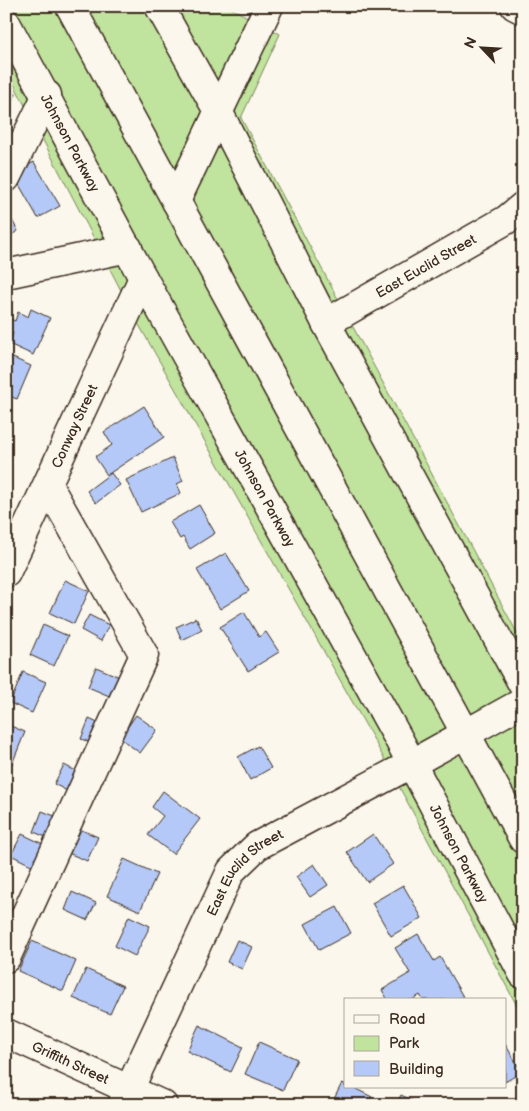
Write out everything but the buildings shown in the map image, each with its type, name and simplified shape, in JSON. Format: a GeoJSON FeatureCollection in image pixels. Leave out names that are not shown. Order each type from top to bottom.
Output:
{"type":"FeatureCollection","features":[{"type":"Feature","properties":{"kind":"street"},"geometry":{"type":"LineString","coordinates":[[70,6],[523,839]]}},
{"type":"Feature","properties":{"kind":"street"},"geometry":{"type":"LineString","coordinates":[[159,6],[219,114],[326,324],[523,685]]}},
{"type":"Feature","properties":{"kind":"street"},"geometry":{"type":"LineString","coordinates":[[176,201],[219,114],[268,6]]}},
{"type":"Feature","properties":{"kind":"street"},"geometry":{"type":"LineString","coordinates":[[515,6],[523,10]]}},
{"type":"Feature","properties":{"kind":"street","name":"Johnson Parkway"},"geometry":{"type":"LineString","coordinates":[[6,23],[143,278],[397,736],[523,974]]}},
{"type":"Feature","properties":{"kind":"street"},"geometry":{"type":"LineString","coordinates":[[6,178],[46,95]]}},
{"type":"Feature","properties":{"kind":"street","name":"East Euclid Street"},"geometry":{"type":"LineString","coordinates":[[326,324],[506,220],[523,206]]}},
{"type":"Feature","properties":{"kind":"street"},"geometry":{"type":"LineString","coordinates":[[6,274],[128,248]]}},
{"type":"Feature","properties":{"kind":"street","name":"Conway Street"},"geometry":{"type":"LineString","coordinates":[[6,573],[143,278]]}},
{"type":"Feature","properties":{"kind":"street"},"geometry":{"type":"LineString","coordinates":[[6,958],[144,655],[48,485]]}},
{"type":"Feature","properties":{"kind":"street","name":"East Euclid Street"},"geometry":{"type":"LineString","coordinates":[[126,1097],[231,871],[257,846],[523,702]]}},
{"type":"Feature","properties":{"kind":"street","name":"Griffith Street"},"geometry":{"type":"LineString","coordinates":[[6,1033],[126,1097],[163,1105]]}},
{"type":"Feature","properties":{"kind":"green space"},"geometry":{"type":"Polygon","coordinates":[[[6,6],[227,6],[280,34],[241,118],[523,644],[523,1017],[374,740],[139,325],[6,69],[6,6]]]}}]}
